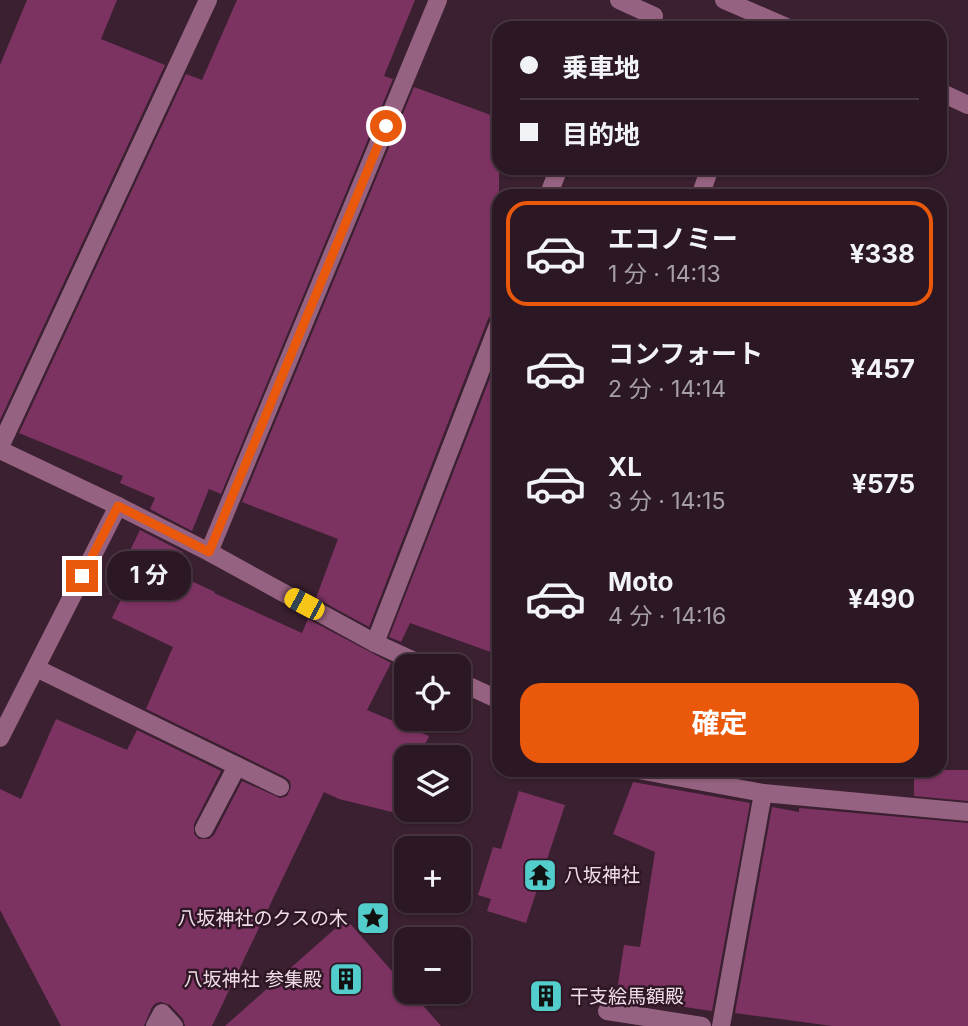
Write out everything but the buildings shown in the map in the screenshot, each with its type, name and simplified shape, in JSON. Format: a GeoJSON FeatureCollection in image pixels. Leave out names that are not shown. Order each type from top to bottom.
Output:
{"type":"FeatureCollection","features":[{"type":"Feature","properties":{"kind":"street"},"geometry":{"type":"LineString","coordinates":[[208,0],[0,448],[209,552],[399,654]]}},
{"type":"Feature","properties":{"kind":"street"},"geometry":{"type":"LineString","coordinates":[[209,552],[439,0]]}},
{"type":"Feature","properties":{"kind":"street"},"geometry":{"type":"LineString","coordinates":[[619,0],[654,16],[652,21]]}},
{"type":"Feature","properties":{"kind":"street"},"geometry":{"type":"LineString","coordinates":[[724,0],[773,21]]}},
{"type":"Feature","properties":{"kind":"street"},"geometry":{"type":"LineString","coordinates":[[947,95],[968,104]]}},
{"type":"Feature","properties":{"kind":"street"},"geometry":{"type":"LineString","coordinates":[[375,643],[492,341]]}},
{"type":"Feature","properties":{"kind":"street"},"geometry":{"type":"LineString","coordinates":[[0,738],[118,506]]}},
{"type":"Feature","properties":{"kind":"street"},"geometry":{"type":"LineString","coordinates":[[36,668],[280,787]]}},
{"type":"Feature","properties":{"kind":"street"},"geometry":{"type":"LineString","coordinates":[[471,687],[492,697]]}},
{"type":"Feature","properties":{"kind":"street"},"geometry":{"type":"LineString","coordinates":[[204,829],[237,766]]}},
{"type":"Feature","properties":{"kind":"street"},"geometry":{"type":"LineString","coordinates":[[676,777],[763,793],[968,812]]}},
{"type":"Feature","properties":{"kind":"street"},"geometry":{"type":"LineString","coordinates":[[721,1026],[763,793]]}},
{"type":"Feature","properties":{"kind":"street"},"geometry":{"type":"LineString","coordinates":[[607,1011],[702,1026]]}},
{"type":"Feature","properties":{"kind":"street"},"geometry":{"type":"LineString","coordinates":[[155,1026],[162,1013],[174,1026]]}},
{"type":"Feature","properties":{"kind":"place","name":"八坂神社"},"geometry":{"type":"Point","coordinates":[540,875]}},
{"type":"Feature","properties":{"kind":"place","name":"八坂神社のクスの木"},"geometry":{"type":"Point","coordinates":[373,918]}},
{"type":"Feature","properties":{"kind":"place","name":"八坂神社 参集殿"},"geometry":{"type":"Point","coordinates":[346,979]}},
{"type":"Feature","properties":{"kind":"place","name":"干支絵馬額殿"},"geometry":{"type":"Point","coordinates":[546,996]}},
{"type":"Feature","properties":{"kind":"route"},"geometry":{"type":"LineString","coordinates":[[82,576],[118,506],[209,552],[386,126]]}}]}
